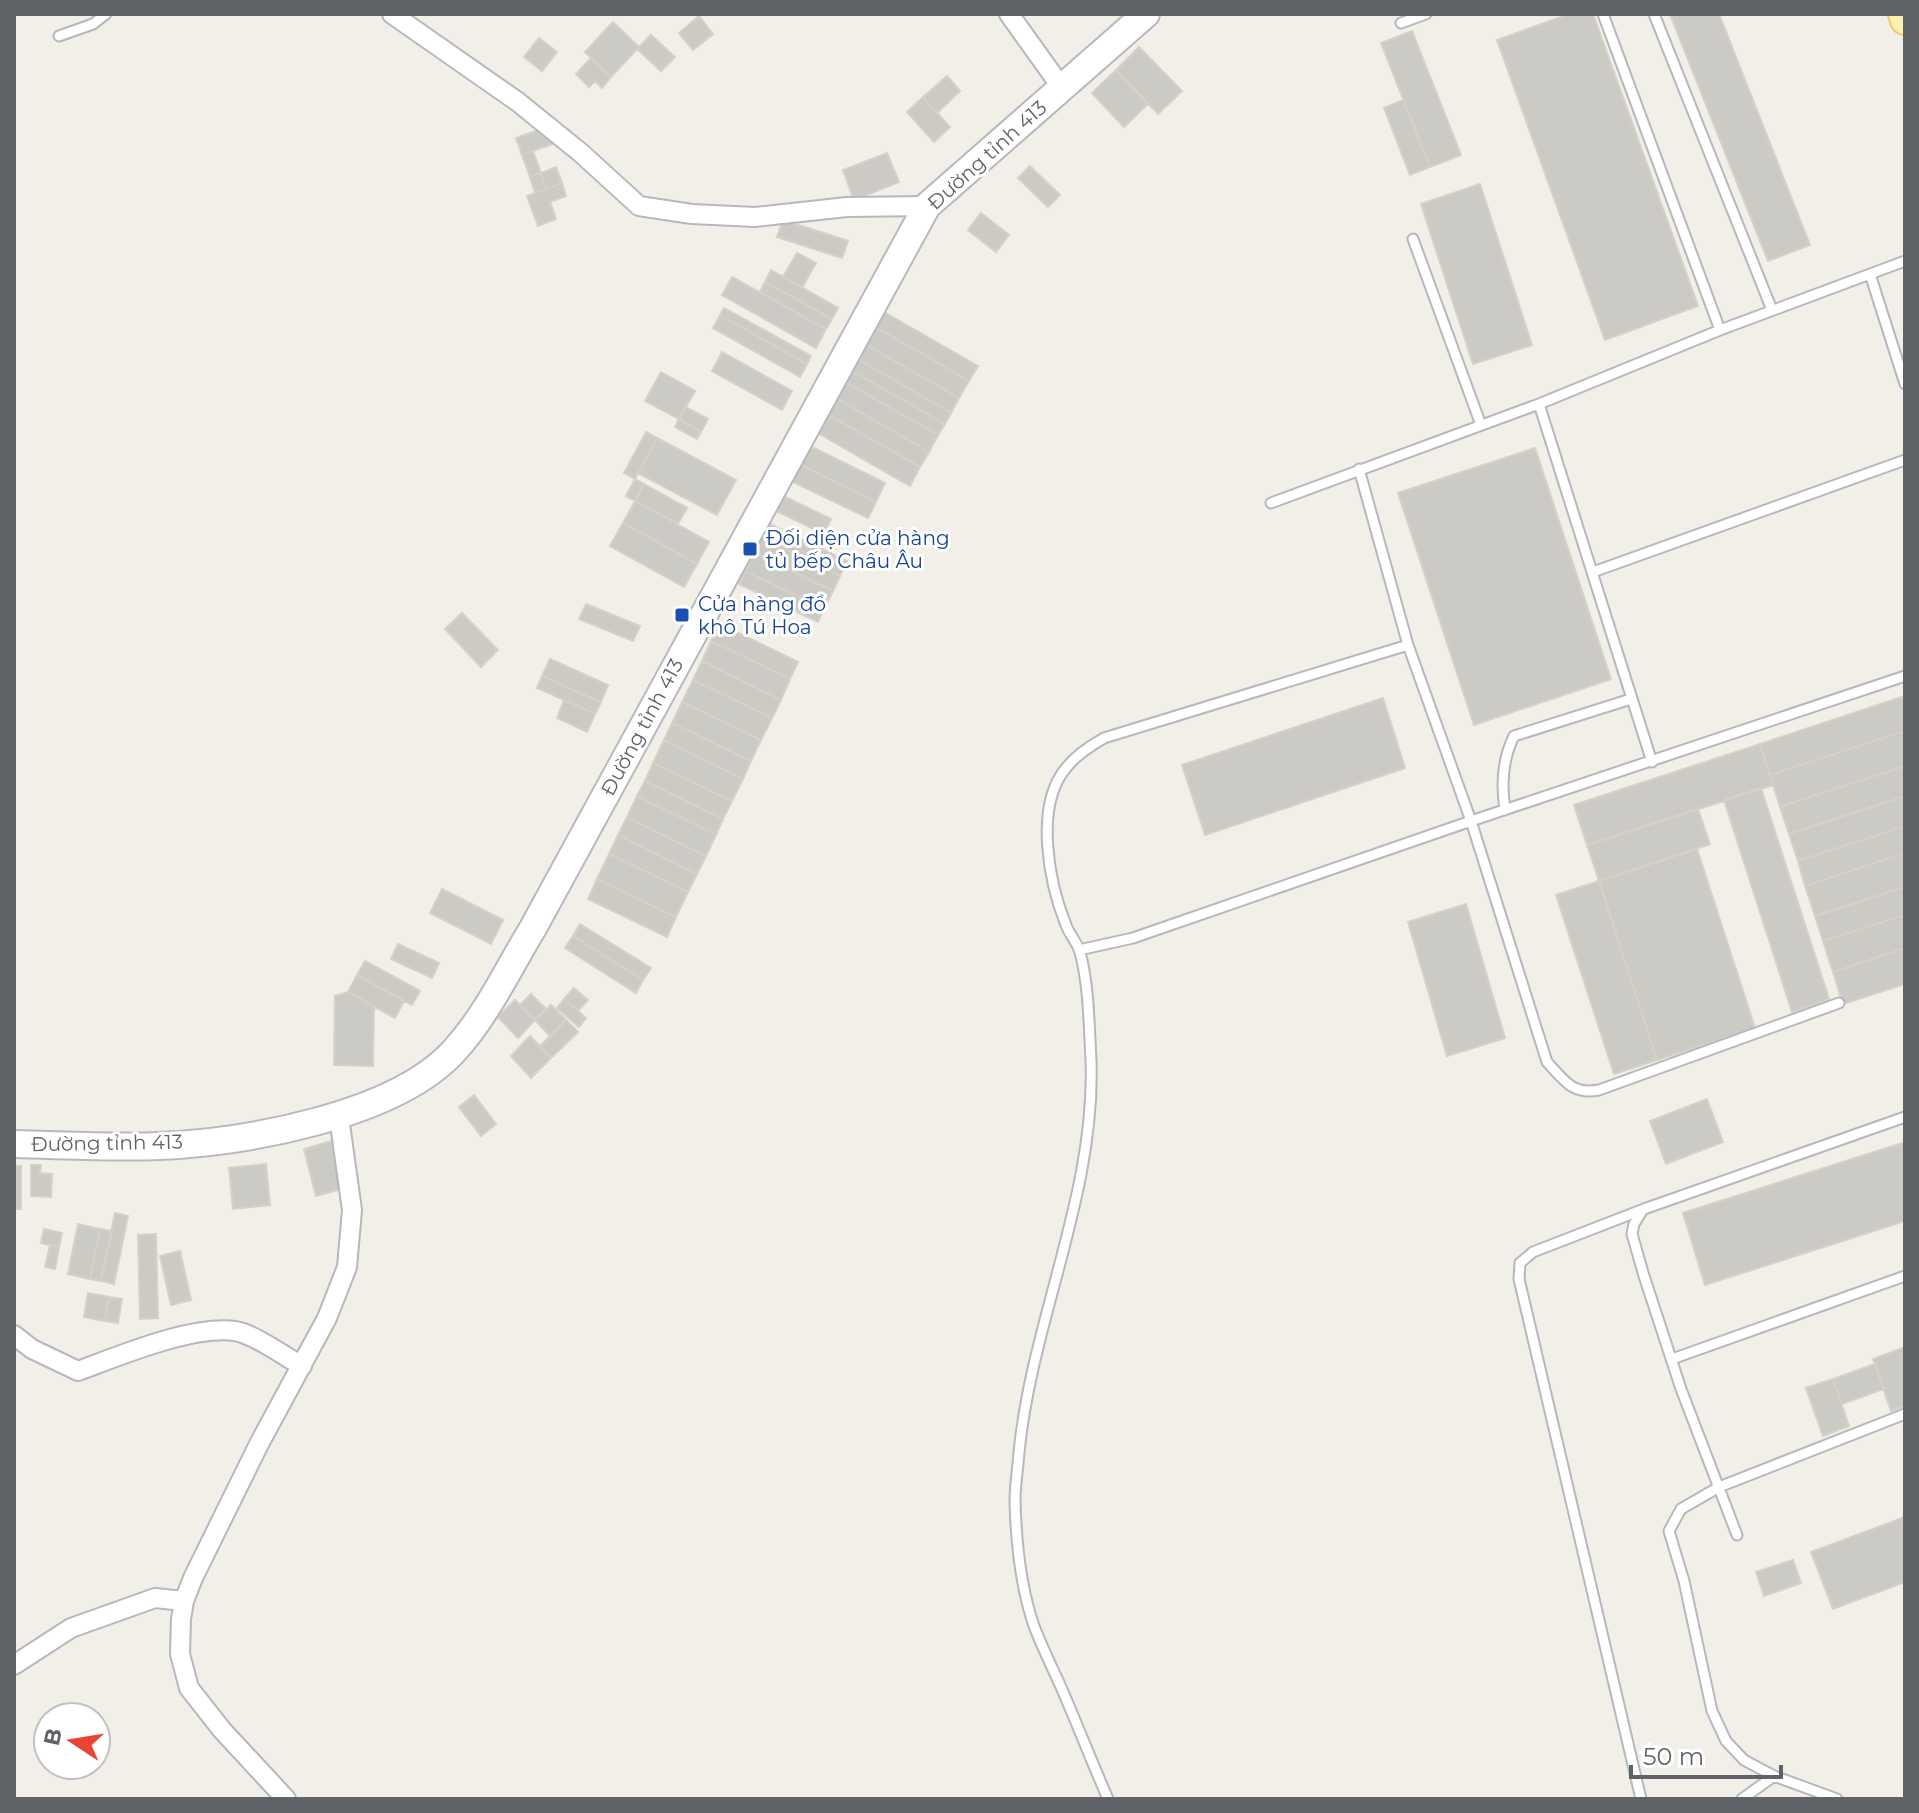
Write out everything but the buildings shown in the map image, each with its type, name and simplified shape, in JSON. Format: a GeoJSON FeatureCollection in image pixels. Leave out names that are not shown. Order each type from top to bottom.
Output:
{"type":"FeatureCollection","features":[{"type":"Feature","properties":{"kind":"main road","name":"Đường tỉnh 413"},"geometry":{"type":"LineString","coordinates":[[14,1144],[161,1146],[258,1134],[339,1117],[419,1082],[454,1051],[482,1014],[602,803],[666,679],[927,206],[1146,14]]}},
{"type":"Feature","properties":{"kind":"main road"},"geometry":{"type":"LineString","coordinates":[[1903,14],[1905,20]]}},
{"type":"Feature","properties":{"kind":"street"},"geometry":{"type":"LineString","coordinates":[[392,14],[518,102],[639,206],[692,214],[755,217],[847,207],[927,206]]}},
{"type":"Feature","properties":{"kind":"street"},"geometry":{"type":"LineString","coordinates":[[1009,14],[1062,88]]}},
{"type":"Feature","properties":{"kind":"street"},"geometry":{"type":"LineString","coordinates":[[286,1799],[222,1730],[189,1688],[180,1654],[184,1601],[259,1444],[327,1318],[347,1267],[352,1210],[339,1117]]}},
{"type":"Feature","properties":{"kind":"street"},"geometry":{"type":"LineString","coordinates":[[14,1335],[32,1349],[78,1371],[198,1333],[236,1331],[302,1366]]}},
{"type":"Feature","properties":{"kind":"street"},"geometry":{"type":"LineString","coordinates":[[14,1665],[71,1628],[155,1598],[184,1601]]}},
{"type":"Feature","properties":{"kind":"lane"},"geometry":{"type":"LineString","coordinates":[[59,36],[93,24],[106,14]]}},
{"type":"Feature","properties":{"kind":"lane"},"geometry":{"type":"LineString","coordinates":[[1401,23],[1426,14]]}},
{"type":"Feature","properties":{"kind":"lane"},"geometry":{"type":"LineString","coordinates":[[1603,14],[1720,330]]}},
{"type":"Feature","properties":{"kind":"lane"},"geometry":{"type":"LineString","coordinates":[[1654,14],[1772,310]]}},
{"type":"Feature","properties":{"kind":"lane"},"geometry":{"type":"LineString","coordinates":[[1413,239],[1481,425]]}},
{"type":"Feature","properties":{"kind":"lane"},"geometry":{"type":"LineString","coordinates":[[1271,503],[1539,404],[1720,330],[1905,261]]}},
{"type":"Feature","properties":{"kind":"lane"},"geometry":{"type":"LineString","coordinates":[[1870,274],[1905,384]]}},
{"type":"Feature","properties":{"kind":"lane"},"geometry":{"type":"LineString","coordinates":[[1539,404],[1652,762]]}},
{"type":"Feature","properties":{"kind":"lane"},"geometry":{"type":"LineString","coordinates":[[1593,572],[1905,460]]}},
{"type":"Feature","properties":{"kind":"lane"},"geometry":{"type":"LineString","coordinates":[[1359,469],[1408,645],[1471,821],[1547,1062],[1572,1088],[1585,1092],[1599,1090],[1839,1003]]}},
{"type":"Feature","properties":{"kind":"lane"},"geometry":{"type":"LineString","coordinates":[[1108,1799],[1034,1625],[1022,1572],[1015,1499],[1023,1419],[1041,1331],[1064,1251],[1090,1122],[1092,1093],[1089,1016],[1079,950],[1054,889],[1047,816],[1053,791],[1065,769],[1104,738],[1408,645]]}},
{"type":"Feature","properties":{"kind":"lane"},"geometry":{"type":"LineString","coordinates":[[1079,950],[1133,938],[1905,676]]}},
{"type":"Feature","properties":{"kind":"lane"},"geometry":{"type":"LineString","coordinates":[[1505,810],[1502,786],[1504,766],[1514,736],[1631,699]]}},
{"type":"Feature","properties":{"kind":"lane"},"geometry":{"type":"LineString","coordinates":[[1641,1799],[1519,1279],[1520,1263],[1533,1252],[1644,1209],[1905,1117]]}},
{"type":"Feature","properties":{"kind":"lane"},"geometry":{"type":"LineString","coordinates":[[1644,1209],[1637,1218],[1632,1234],[1681,1389],[1737,1535]]}},
{"type":"Feature","properties":{"kind":"lane"},"geometry":{"type":"LineString","coordinates":[[1672,1359],[1905,1276]]}},
{"type":"Feature","properties":{"kind":"lane"},"geometry":{"type":"LineString","coordinates":[[1837,1799],[1774,1776],[1744,1760],[1726,1741],[1712,1711],[1687,1596],[1669,1531],[1681,1509],[1719,1487],[1905,1414]]}},
{"type":"Feature","properties":{"kind":"lane"},"geometry":{"type":"LineString","coordinates":[[1742,1799],[1774,1776]]}},
{"type":"Feature","properties":{"kind":"place","name":"Đối diện cửa hàng tủ bếp Châu Âu"},"geometry":{"type":"Point","coordinates":[750,549]}},
{"type":"Feature","properties":{"kind":"place","name":"Cửa hàng đồ khô Tú Hoa"},"geometry":{"type":"Point","coordinates":[682,615]}}]}
